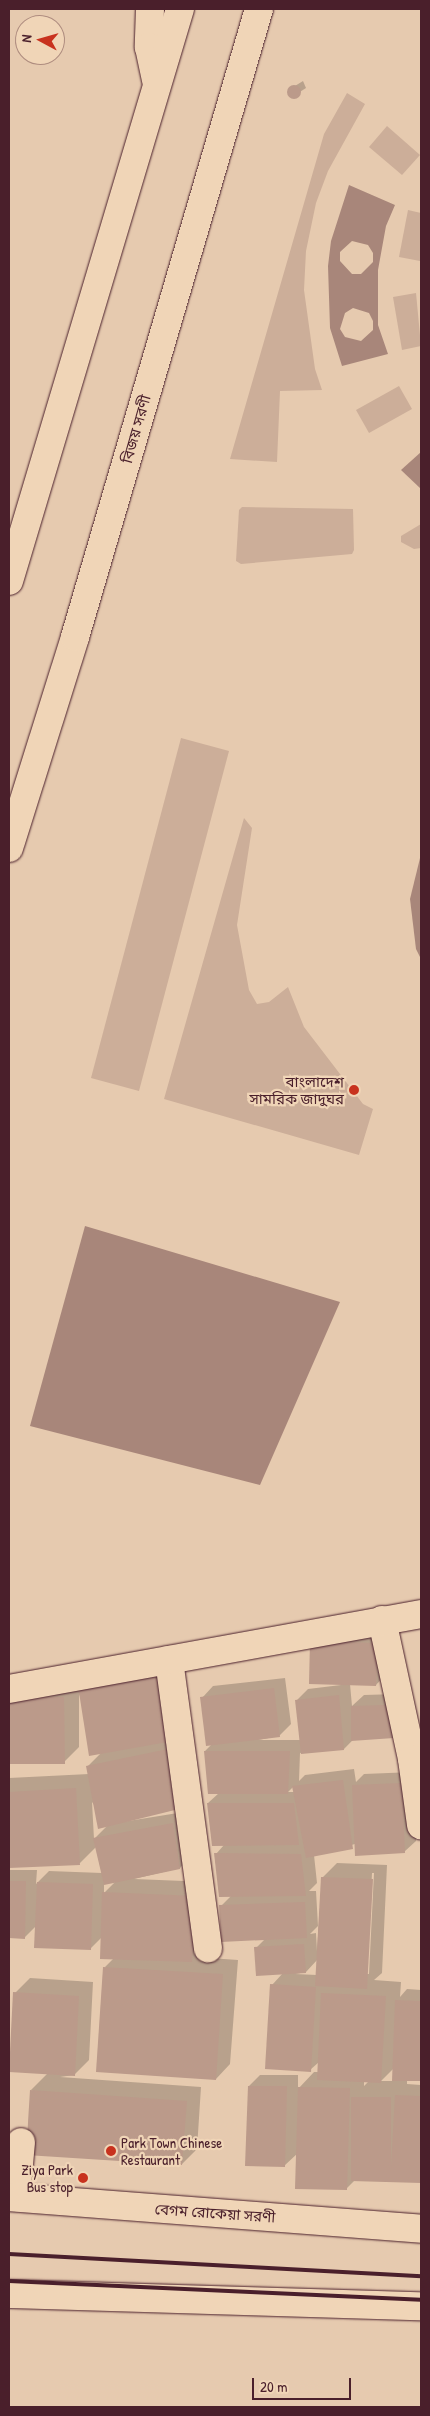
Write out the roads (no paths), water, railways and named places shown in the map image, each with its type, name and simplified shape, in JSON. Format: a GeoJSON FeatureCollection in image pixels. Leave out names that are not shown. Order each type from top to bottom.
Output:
{"type":"FeatureCollection","features":[{"type":"Feature","properties":{"kind":"main road"},"geometry":{"type":"LineString","coordinates":[[150,9],[149,47],[156,82]]}},
{"type":"Feature","properties":{"kind":"main road"},"geometry":{"type":"LineString","coordinates":[[9,581],[156,82],[180,9]]}},
{"type":"Feature","properties":{"kind":"main road","name":"বিজয় সরণী"},"geometry":{"type":"LineString","coordinates":[[9,848],[75,636],[259,9]]}},
{"type":"Feature","properties":{"kind":"main road"},"geometry":{"type":"LineString","coordinates":[[9,1689],[421,1614]]}},
{"type":"Feature","properties":{"kind":"main road"},"geometry":{"type":"LineString","coordinates":[[382,1620],[417,1759],[421,1825]]}},
{"type":"Feature","properties":{"kind":"main road"},"geometry":{"type":"LineString","coordinates":[[169,1660],[208,1948]]}},
{"type":"Feature","properties":{"kind":"main road"},"geometry":{"type":"LineString","coordinates":[[12,2197],[21,2142]]}},
{"type":"Feature","properties":{"kind":"main road","name":"বেগম রোকেয়া সরণী"},"geometry":{"type":"LineString","coordinates":[[12,2197],[421,2229]]}},
{"type":"Feature","properties":{"kind":"main road"},"geometry":{"type":"LineString","coordinates":[[9,2294],[421,2306]]}},
{"type":"Feature","properties":{"kind":"railway"},"geometry":{"type":"LineString","coordinates":[[9,2254],[421,2276]]}},
{"type":"Feature","properties":{"kind":"railway"},"geometry":{"type":"LineString","coordinates":[[9,2281],[421,2300]]}},
{"type":"Feature","properties":{"kind":"place","name":"বাংলাদেশ সামরিক জাদুঘর"},"geometry":{"type":"Point","coordinates":[354,1090]}},
{"type":"Feature","properties":{"kind":"place","name":"Park Town Chinese Restaurant"},"geometry":{"type":"Point","coordinates":[111,2151]}},
{"type":"Feature","properties":{"kind":"place","name":"Ziya Park Bus stop"},"geometry":{"type":"Point","coordinates":[83,2178]}}]}
